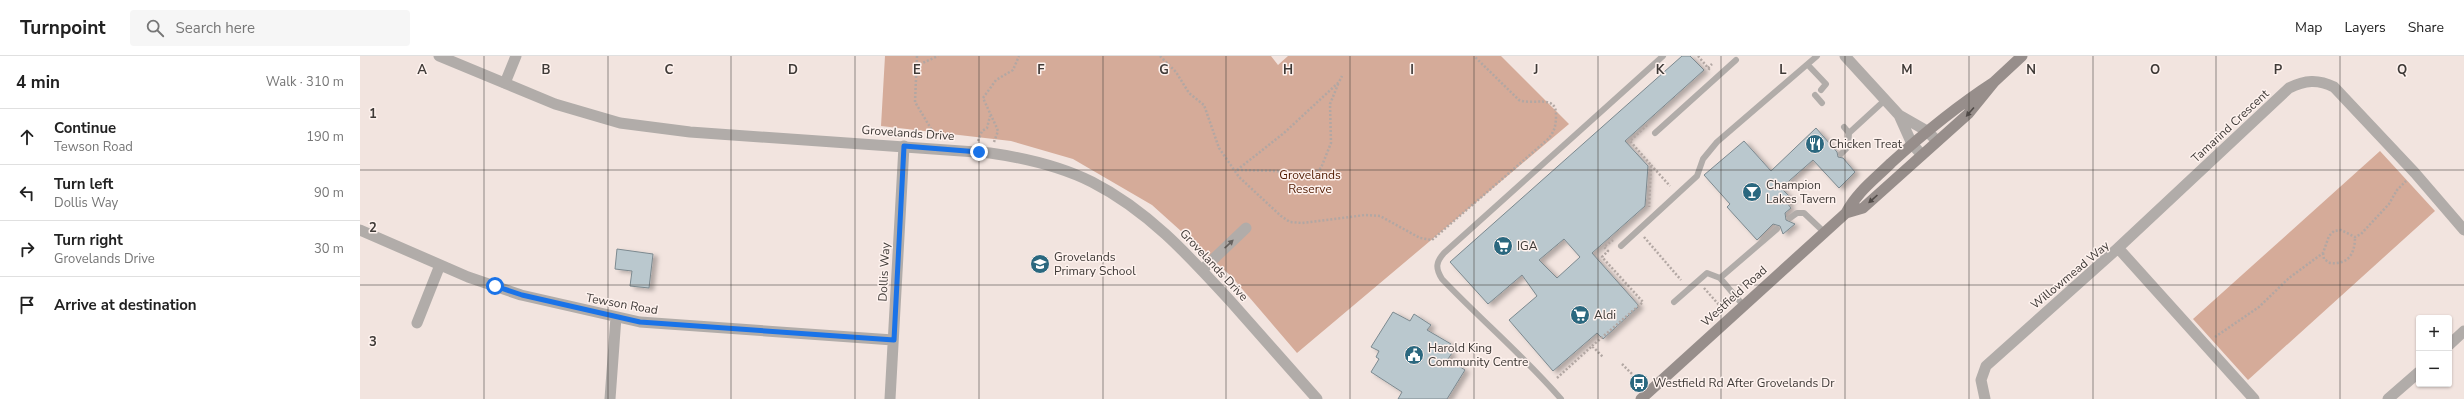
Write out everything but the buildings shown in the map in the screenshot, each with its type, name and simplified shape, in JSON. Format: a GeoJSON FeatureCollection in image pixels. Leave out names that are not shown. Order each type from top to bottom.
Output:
{"type":"FeatureCollection","features":[{"type":"Feature","properties":{"kind":"main road","name":"Westfield Road"},"geometry":{"type":"LineString","coordinates":[[1846,213],[1863,208],[1968,114],[1994,82],[2022,56]]}},
{"type":"Feature","properties":{"kind":"main road","name":"Westfield Road"},"geometry":{"type":"LineString","coordinates":[[1640,399],[1846,213],[1855,197],[1912,144],[1958,104],[1994,82]]}},
{"type":"Feature","properties":{"kind":"street","name":"Grovelands Drive"},"geometry":{"type":"LineString","coordinates":[[439,56],[555,104],[620,123],[690,132],[904,146],[1017,157],[1064,171],[1090,181],[1115,195],[1151,220],[1202,270],[1318,399]]}},
{"type":"Feature","properties":{"kind":"street"},"geometry":{"type":"LineString","coordinates":[[505,83],[516,56]]}},
{"type":"Feature","properties":{"kind":"street"},"geometry":{"type":"LineString","coordinates":[[1845,56],[1899,115],[1927,131],[1937,141]]}},
{"type":"Feature","properties":{"kind":"street","name":"Tamarind Crescent"},"geometry":{"type":"LineString","coordinates":[[2118,248],[2289,88],[2300,82],[2314,81],[2324,82],[2334,87],[2414,173],[2464,230]]}},
{"type":"Feature","properties":{"kind":"street"},"geometry":{"type":"LineString","coordinates":[[1899,115],[1912,144],[1922,155]]}},
{"type":"Feature","properties":{"kind":"street","name":"Dollis Way"},"geometry":{"type":"LineString","coordinates":[[890,399],[904,146]]}},
{"type":"Feature","properties":{"kind":"street"},"geometry":{"type":"LineString","coordinates":[[1202,270],[1246,228]]}},
{"type":"Feature","properties":{"kind":"street","name":"Tewson Road"},"geometry":{"type":"LineString","coordinates":[[360,230],[440,265],[522,295],[640,322],[894,340]]}},
{"type":"Feature","properties":{"kind":"street","name":"Willowmead Way"},"geometry":{"type":"LineString","coordinates":[[1985,399],[1981,380],[1986,366],[2118,248],[2254,399]]}},
{"type":"Feature","properties":{"kind":"street"},"geometry":{"type":"LineString","coordinates":[[417,323],[440,265]]}},
{"type":"Feature","properties":{"kind":"street"},"geometry":{"type":"LineString","coordinates":[[610,399],[616,317]]}},
{"type":"Feature","properties":{"kind":"street"},"geometry":{"type":"LineString","coordinates":[[2452,342],[2464,331]]}},
{"type":"Feature","properties":{"kind":"street"},"geometry":{"type":"LineString","coordinates":[[2388,399],[2416,375]]}},
{"type":"Feature","properties":{"kind":"lane"},"geometry":{"type":"LineString","coordinates":[[1561,399],[1510,344],[1482,321],[1442,279],[1437,271],[1437,261],[1444,253],[1663,56]]}},
{"type":"Feature","properties":{"kind":"lane"},"geometry":{"type":"LineString","coordinates":[[1621,246],[1696,176],[1703,159],[1717,142],[1817,56]]}},
{"type":"Feature","properties":{"kind":"lane"},"geometry":{"type":"LineString","coordinates":[[1655,133],[1736,60]]}},
{"type":"Feature","properties":{"kind":"lane"},"geometry":{"type":"LineString","coordinates":[[1808,65],[1826,84],[1821,90]]}},
{"type":"Feature","properties":{"kind":"lane"},"geometry":{"type":"LineString","coordinates":[[1815,95],[1822,103]]}},
{"type":"Feature","properties":{"kind":"lane"},"geometry":{"type":"LineString","coordinates":[[1841,154],[1848,147],[1850,133],[1885,100]]}},
{"type":"Feature","properties":{"kind":"lane"},"geometry":{"type":"LineString","coordinates":[[1844,127],[1850,133]]}},
{"type":"Feature","properties":{"kind":"lane"},"geometry":{"type":"LineString","coordinates":[[1790,218],[1797,213],[1804,212],[1824,232]]}},
{"type":"Feature","properties":{"kind":"lane"},"geometry":{"type":"LineString","coordinates":[[1720,278],[1778,229]]}},
{"type":"Feature","properties":{"kind":"lane"},"geometry":{"type":"LineString","coordinates":[[1674,302],[1707,273],[1720,278],[1743,305]]}},
{"type":"Feature","properties":{"kind":"path"},"geometry":{"type":"LineString","coordinates":[[917,56],[915,102],[936,137]]}},
{"type":"Feature","properties":{"kind":"path"},"geometry":{"type":"LineString","coordinates":[[916,66],[938,56]]}},
{"type":"Feature","properties":{"kind":"path"},"geometry":{"type":"LineString","coordinates":[[994,142],[998,131],[983,98],[996,80],[1013,70],[1018,56]]}},
{"type":"Feature","properties":{"kind":"path"},"geometry":{"type":"LineString","coordinates":[[1160,56],[1176,72],[1189,93],[1204,105],[1220,148],[1236,170],[1276,212],[1290,222],[1302,223],[1373,215],[1389,220],[1420,238],[1432,240],[1547,140],[1555,126],[1555,108],[1552,103],[1547,101],[1524,102],[1519,100],[1508,90],[1496,75],[1474,56]]}},
{"type":"Feature","properties":{"kind":"path"},"geometry":{"type":"LineString","coordinates":[[1698,56],[1708,68]]}},
{"type":"Feature","properties":{"kind":"path"},"geometry":{"type":"LineString","coordinates":[[1704,74],[1712,64]]}},
{"type":"Feature","properties":{"kind":"path"},"geometry":{"type":"LineString","coordinates":[[1236,170],[1277,171],[1292,175],[1316,172],[1321,168],[1331,143],[1330,104],[1342,76]]}},
{"type":"Feature","properties":{"kind":"path"},"geometry":{"type":"LineString","coordinates":[[1236,170],[1284,133],[1339,82]]}},
{"type":"Feature","properties":{"kind":"path"},"geometry":{"type":"LineString","coordinates":[[978,141],[982,131],[987,128],[990,115]]}},
{"type":"Feature","properties":{"kind":"path"},"geometry":{"type":"LineString","coordinates":[[1653,120],[1630,141],[1670,186],[1667,190]]}},
{"type":"Feature","properties":{"kind":"path"},"geometry":{"type":"LineString","coordinates":[[1650,206],[1651,165]]}},
{"type":"Feature","properties":{"kind":"path"},"geometry":{"type":"LineString","coordinates":[[1663,178],[1666,175]]}},
{"type":"Feature","properties":{"kind":"path"},"geometry":{"type":"LineString","coordinates":[[2355,237],[2341,230],[2334,231],[2329,236],[2323,253],[2324,259],[2330,263],[2346,261],[2354,252],[2355,237],[2389,204],[2397,190],[2408,179]]}},
{"type":"Feature","properties":{"kind":"path"},"geometry":{"type":"LineString","coordinates":[[1645,211],[1654,202]]}},
{"type":"Feature","properties":{"kind":"path"},"geometry":{"type":"LineString","coordinates":[[1643,236],[1681,280]]}},
{"type":"Feature","properties":{"kind":"path"},"geometry":{"type":"LineString","coordinates":[[1557,378],[1643,302],[1602,257],[1608,251],[1604,247],[1615,238]]}},
{"type":"Feature","properties":{"kind":"path"},"geometry":{"type":"LineString","coordinates":[[2212,340],[2259,307],[2289,278],[2323,253]]}},
{"type":"Feature","properties":{"kind":"path"},"geometry":{"type":"LineString","coordinates":[[1704,288],[1720,306]]}},
{"type":"Feature","properties":{"kind":"path"},"geometry":{"type":"LineString","coordinates":[[1592,346],[1603,357]]}},
{"type":"Feature","properties":{"kind":"path"},"geometry":{"type":"LineString","coordinates":[[1622,364],[1634,376]]}},
{"type":"Feature","properties":{"kind":"green space","name":"Grovelands Reserve"},"geometry":{"type":"Polygon","coordinates":[[[885,56],[1271,56],[1278,65],[1288,56],[1501,56],[1569,124],[1297,353],[1231,276],[1152,205],[1073,159],[1011,141],[881,126],[885,56]]]}},
{"type":"Feature","properties":{"kind":"green space"},"geometry":{"type":"Polygon","coordinates":[[[2380,151],[2435,211],[2248,380],[2193,319],[2380,151]]]}},
{"type":"Feature","properties":{"kind":"place","name":"Chicken Treat"},"geometry":{"type":"Point","coordinates":[1815,144]}},
{"type":"Feature","properties":{"kind":"place","name":"Champion Lakes Tavern"},"geometry":{"type":"Point","coordinates":[1752,192]}},
{"type":"Feature","properties":{"kind":"place","name":"IGA"},"geometry":{"type":"Point","coordinates":[1503,246]}},
{"type":"Feature","properties":{"kind":"place","name":"Grovelands Primary School"},"geometry":{"type":"Point","coordinates":[1040,264]}},
{"type":"Feature","properties":{"kind":"place","name":"Aldi"},"geometry":{"type":"Point","coordinates":[1580,315]}},
{"type":"Feature","properties":{"kind":"place","name":"Harold King Community Centre"},"geometry":{"type":"Point","coordinates":[1414,355]}},
{"type":"Feature","properties":{"kind":"place","name":"Westfield Rd After Grovelands Dr"},"geometry":{"type":"Point","coordinates":[1639,383]}},
{"type":"Feature","properties":{"kind":"route"},"geometry":{"type":"LineString","coordinates":[[495,286],[522,295],[640,322],[894,340],[901,180],[904,146],[979,152]]}}]}
